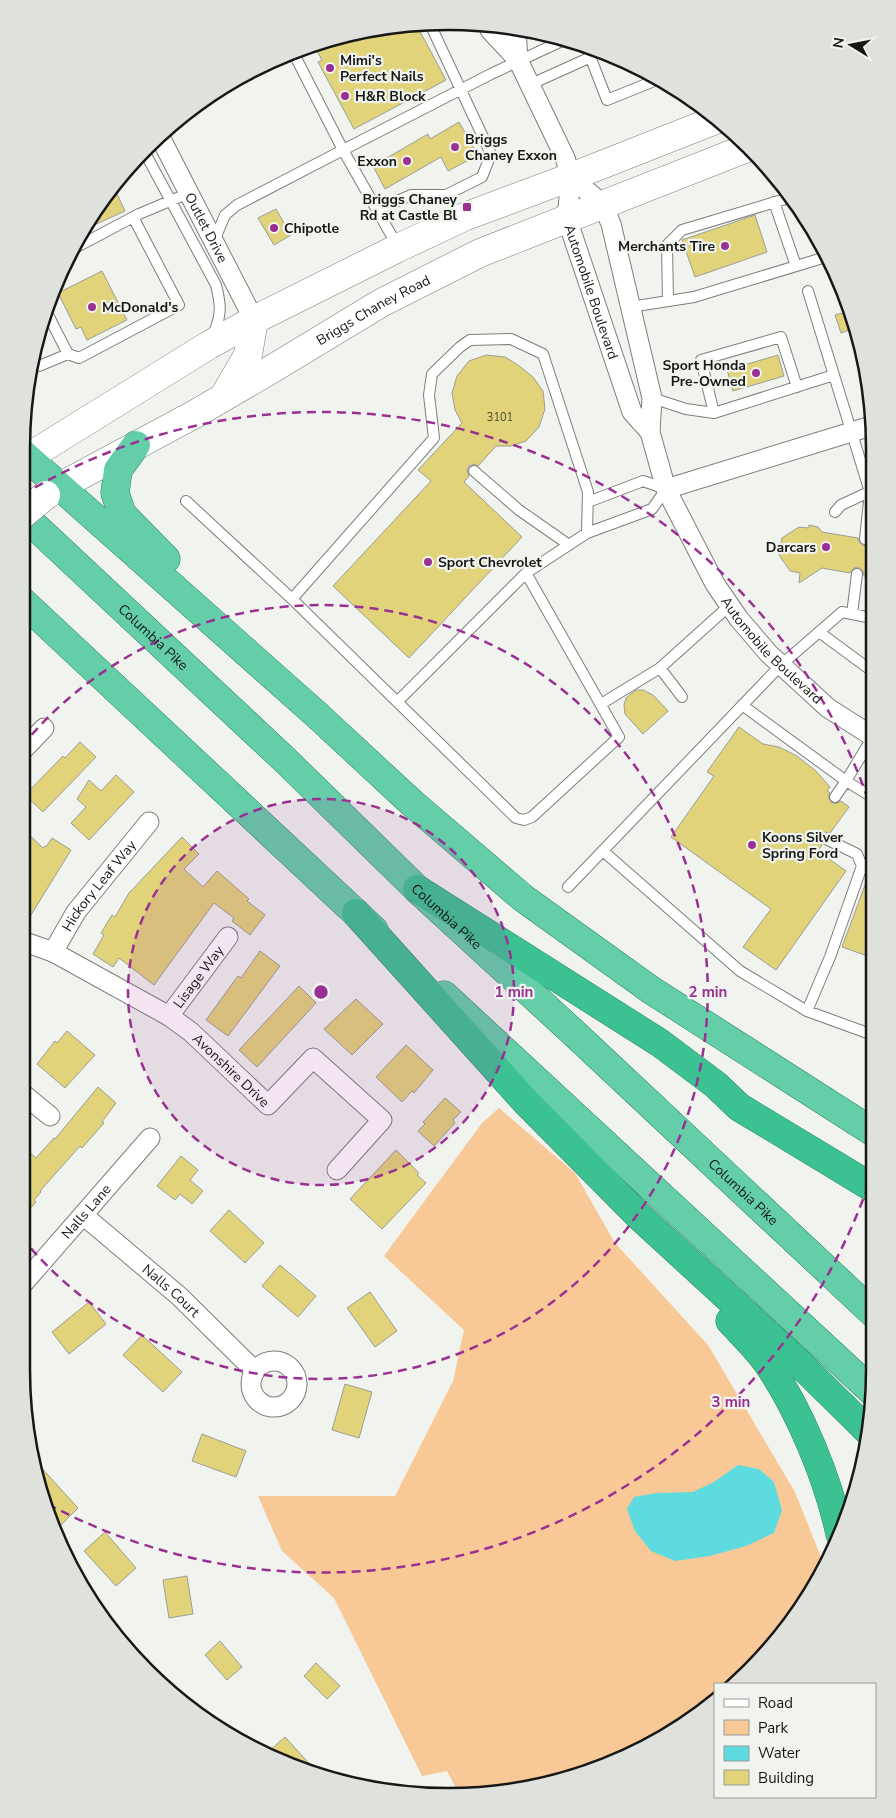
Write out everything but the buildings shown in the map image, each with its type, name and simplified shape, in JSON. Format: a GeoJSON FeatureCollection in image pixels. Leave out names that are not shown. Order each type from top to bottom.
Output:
{"type":"FeatureCollection","features":[{"type":"Feature","properties":{"kind":"highway"},"geometry":{"type":"LineString","coordinates":[[136,445],[118,470],[116,493],[122,514],[317,715]]}},
{"type":"Feature","properties":{"kind":"highway"},"geometry":{"type":"LineString","coordinates":[[30,464],[53,491],[317,715],[412,803],[523,898],[651,990],[866,1128]]}},
{"type":"Feature","properties":{"kind":"highway","name":"Columbia Pike"},"geometry":{"type":"LineString","coordinates":[[30,522],[284,759],[417,889],[866,1307]]}},
{"type":"Feature","properties":{"kind":"highway"},"geometry":{"type":"LineString","coordinates":[[30,608],[356,914],[865,1385]]}},
{"type":"Feature","properties":{"kind":"highway"},"geometry":{"type":"LineString","coordinates":[[417,889],[660,1043],[716,1085],[739,1107],[866,1184]]}},
{"type":"Feature","properties":{"kind":"highway"},"geometry":{"type":"LineString","coordinates":[[356,914],[526,1102],[639,1216],[799,1363],[862,1425]]}},
{"type":"Feature","properties":{"kind":"highway"},"geometry":{"type":"LineString","coordinates":[[716,1085],[824,1143],[866,1162]]}},
{"type":"Feature","properties":{"kind":"highway"},"geometry":{"type":"LineString","coordinates":[[639,1216],[768,1364],[790,1402],[814,1453],[834,1505],[837,1521]]}},
{"type":"Feature","properties":{"kind":"main road"},"geometry":{"type":"LineString","coordinates":[[30,453],[209,345],[254,320],[398,248],[464,217],[571,178],[704,118]]}},
{"type":"Feature","properties":{"kind":"main road","name":"Briggs Chaney Road"},"geometry":{"type":"LineString","coordinates":[[30,509],[53,491],[224,397],[380,303],[480,253],[742,150]]}},
{"type":"Feature","properties":{"kind":"main road"},"geometry":{"type":"LineString","coordinates":[[224,397],[248,355],[254,320]]}},
{"type":"Feature","properties":{"kind":"street"},"geometry":{"type":"LineString","coordinates":[[493,33],[518,60],[565,158],[571,178]]}},
{"type":"Feature","properties":{"kind":"street"},"geometry":{"type":"LineString","coordinates":[[516,36],[518,60]]}},
{"type":"Feature","properties":{"kind":"street","name":"Outlet Drive"},"geometry":{"type":"LineString","coordinates":[[163,142],[254,320]]}},
{"type":"Feature","properties":{"kind":"street","name":"Automobile Boulevard"},"geometry":{"type":"LineString","coordinates":[[571,178],[603,205],[611,224],[652,398],[650,432],[666,489],[715,584],[729,606],[781,665],[828,708],[866,733]]}},
{"type":"Feature","properties":{"kind":"street","name":"Automobile Boulevard"},"geometry":{"type":"LineString","coordinates":[[571,178],[567,219],[632,412],[650,432]]}},
{"type":"Feature","properties":{"kind":"street"},"geometry":{"type":"LineString","coordinates":[[666,489],[865,428]]}},
{"type":"Feature","properties":{"kind":"street"},"geometry":{"type":"LineString","coordinates":[[30,743],[44,728]]}},
{"type":"Feature","properties":{"kind":"street","name":"Hickory Leaf Way"},"geometry":{"type":"LineString","coordinates":[[53,952],[76,912],[149,822]]}},
{"type":"Feature","properties":{"kind":"street","name":"Lisage Way"},"geometry":{"type":"LineString","coordinates":[[169,1016],[228,937]]}},
{"type":"Feature","properties":{"kind":"street","name":"Avonshire Drive"},"geometry":{"type":"LineString","coordinates":[[30,944],[53,952],[169,1016],[191,1032],[268,1105],[313,1058],[382,1120],[337,1170]]}},
{"type":"Feature","properties":{"kind":"street"},"geometry":{"type":"LineString","coordinates":[[30,1100],[50,1116]]}},
{"type":"Feature","properties":{"kind":"street","name":"Nalls Lane"},"geometry":{"type":"LineString","coordinates":[[30,1276],[150,1138]]}},
{"type":"Feature","properties":{"kind":"street","name":"Nalls Court"},"geometry":{"type":"LineString","coordinates":[[83,1215],[179,1296],[256,1370]]}},
{"type":"Feature","properties":{"kind":"lane"},"geometry":{"type":"LineString","coordinates":[[377,210],[411,195],[446,195],[482,178],[491,154],[433,31]]}},
{"type":"Feature","properties":{"kind":"lane"},"geometry":{"type":"LineString","coordinates":[[213,242],[225,215],[237,204],[518,60],[555,44]]}},
{"type":"Feature","properties":{"kind":"lane"},"geometry":{"type":"LineString","coordinates":[[530,85],[591,57],[607,100],[652,83]]}},
{"type":"Feature","properties":{"kind":"lane"},"geometry":{"type":"LineString","coordinates":[[296,59],[343,150],[398,248]]}},
{"type":"Feature","properties":{"kind":"lane"},"geometry":{"type":"LineString","coordinates":[[147,157],[216,285],[221,303],[220,321],[209,345]]}},
{"type":"Feature","properties":{"kind":"lane"},"geometry":{"type":"LineString","coordinates":[[84,243],[133,217],[189,193]]}},
{"type":"Feature","properties":{"kind":"lane"},"geometry":{"type":"LineString","coordinates":[[668,301],[667,245],[682,230],[784,199]]}},
{"type":"Feature","properties":{"kind":"lane"},"geometry":{"type":"LineString","coordinates":[[774,202],[796,266]]}},
{"type":"Feature","properties":{"kind":"lane"},"geometry":{"type":"LineString","coordinates":[[38,366],[68,354],[79,358],[179,305],[133,217]]}},
{"type":"Feature","properties":{"kind":"lane"},"geometry":{"type":"LineString","coordinates":[[630,307],[694,297],[821,259]]}},
{"type":"Feature","properties":{"kind":"lane"},"geometry":{"type":"LineString","coordinates":[[808,291],[866,475]]}},
{"type":"Feature","properties":{"kind":"lane"},"geometry":{"type":"LineString","coordinates":[[50,319],[68,354]]}},
{"type":"Feature","properties":{"kind":"lane"},"geometry":{"type":"LineString","coordinates":[[714,413],[701,360],[781,337],[797,387]]}},
{"type":"Feature","properties":{"kind":"lane"},"geometry":{"type":"LineString","coordinates":[[292,599],[438,441],[429,395],[432,374],[470,340],[511,339],[543,354],[588,492],[587,533]]}},
{"type":"Feature","properties":{"kind":"lane"},"geometry":{"type":"LineString","coordinates":[[652,398],[686,409],[714,413],[834,375]]}},
{"type":"Feature","properties":{"kind":"lane"},"geometry":{"type":"LineString","coordinates":[[474,471],[519,510],[569,545]]}},
{"type":"Feature","properties":{"kind":"lane"},"geometry":{"type":"LineString","coordinates":[[397,702],[526,573],[587,533],[652,510],[666,489],[643,480],[588,502]]}},
{"type":"Feature","properties":{"kind":"lane"},"geometry":{"type":"LineString","coordinates":[[835,512],[841,505],[866,493]]}},
{"type":"Feature","properties":{"kind":"lane"},"geometry":{"type":"LineString","coordinates":[[186,500],[292,599],[516,818],[524,820],[532,817],[619,737],[526,573]]}},
{"type":"Feature","properties":{"kind":"lane"},"geometry":{"type":"LineString","coordinates":[[852,614],[857,574]]}},
{"type":"Feature","properties":{"kind":"lane"},"geometry":{"type":"LineString","coordinates":[[601,704],[660,668],[729,606]]}},
{"type":"Feature","properties":{"kind":"lane"},"geometry":{"type":"LineString","coordinates":[[568,887],[781,665],[842,612],[866,617]]}},
{"type":"Feature","properties":{"kind":"lane"},"geometry":{"type":"LineString","coordinates":[[819,632],[866,667]]}},
{"type":"Feature","properties":{"kind":"lane"},"geometry":{"type":"LineString","coordinates":[[660,668],[682,697]]}},
{"type":"Feature","properties":{"kind":"lane"},"geometry":{"type":"LineString","coordinates":[[742,705],[846,782],[866,794]]}},
{"type":"Feature","properties":{"kind":"lane"},"geometry":{"type":"LineString","coordinates":[[835,796],[846,782],[866,747]]}},
{"type":"Feature","properties":{"kind":"lane"},"geometry":{"type":"LineString","coordinates":[[826,839],[857,854],[862,866],[866,868]]}},
{"type":"Feature","properties":{"kind":"lane"},"geometry":{"type":"LineString","coordinates":[[604,851],[740,971],[807,1011],[866,1032]]}},
{"type":"Feature","properties":{"kind":"lane"},"geometry":{"type":"LineString","coordinates":[[807,1011],[830,956],[862,866]]}},
{"type":"Feature","properties":{"kind":"green space"},"geometry":{"type":"Polygon","coordinates":[[[499,1108],[575,1173],[615,1243],[708,1345],[795,1492],[821,1558],[796,1602],[762,1646],[725,1683],[714,1683],[714,1692],[680,1718],[633,1745],[582,1766],[530,1780],[456,1788],[447,1771],[422,1776],[334,1598],[282,1551],[258,1496],[395,1496],[453,1381],[464,1330],[384,1256],[482,1123],[499,1108]]]}},
{"type":"Feature","properties":{"kind":"water"},"geometry":{"type":"Polygon","coordinates":[[[738,1465],[759,1469],[774,1482],[782,1510],[774,1533],[746,1546],[710,1556],[675,1561],[651,1551],[635,1531],[627,1509],[634,1497],[656,1493],[693,1492],[714,1482],[738,1465]]]}},
{"type":"Feature","properties":{"kind":"place","name":"Mimi's Perfect Nails"},"geometry":{"type":"Point","coordinates":[330,68]}},
{"type":"Feature","properties":{"kind":"place","name":"H&R Block"},"geometry":{"type":"Point","coordinates":[345,96]}},
{"type":"Feature","properties":{"kind":"place","name":"Briggs Chaney Exxon"},"geometry":{"type":"Point","coordinates":[455,147]}},
{"type":"Feature","properties":{"kind":"place","name":"Exxon"},"geometry":{"type":"Point","coordinates":[407,161]}},
{"type":"Feature","properties":{"kind":"place","name":"Briggs Chaney Rd at Castle Bl"},"geometry":{"type":"Point","coordinates":[467,207]}},
{"type":"Feature","properties":{"kind":"place","name":"Chipotle"},"geometry":{"type":"Point","coordinates":[274,228]}},
{"type":"Feature","properties":{"kind":"place","name":"Merchants Tire"},"geometry":{"type":"Point","coordinates":[725,246]}},
{"type":"Feature","properties":{"kind":"place","name":"McDonald's"},"geometry":{"type":"Point","coordinates":[92,307]}},
{"type":"Feature","properties":{"kind":"place","name":"Sport Honda Pre-Owned"},"geometry":{"type":"Point","coordinates":[756,373]}},
{"type":"Feature","properties":{"kind":"place","name":"Darcars"},"geometry":{"type":"Point","coordinates":[826,547]}},
{"type":"Feature","properties":{"kind":"place","name":"Sport Chevrolet"},"geometry":{"type":"Point","coordinates":[428,562]}},
{"type":"Feature","properties":{"kind":"place","name":"Koons Silver Spring Ford"},"geometry":{"type":"Point","coordinates":[752,845]}}]}
